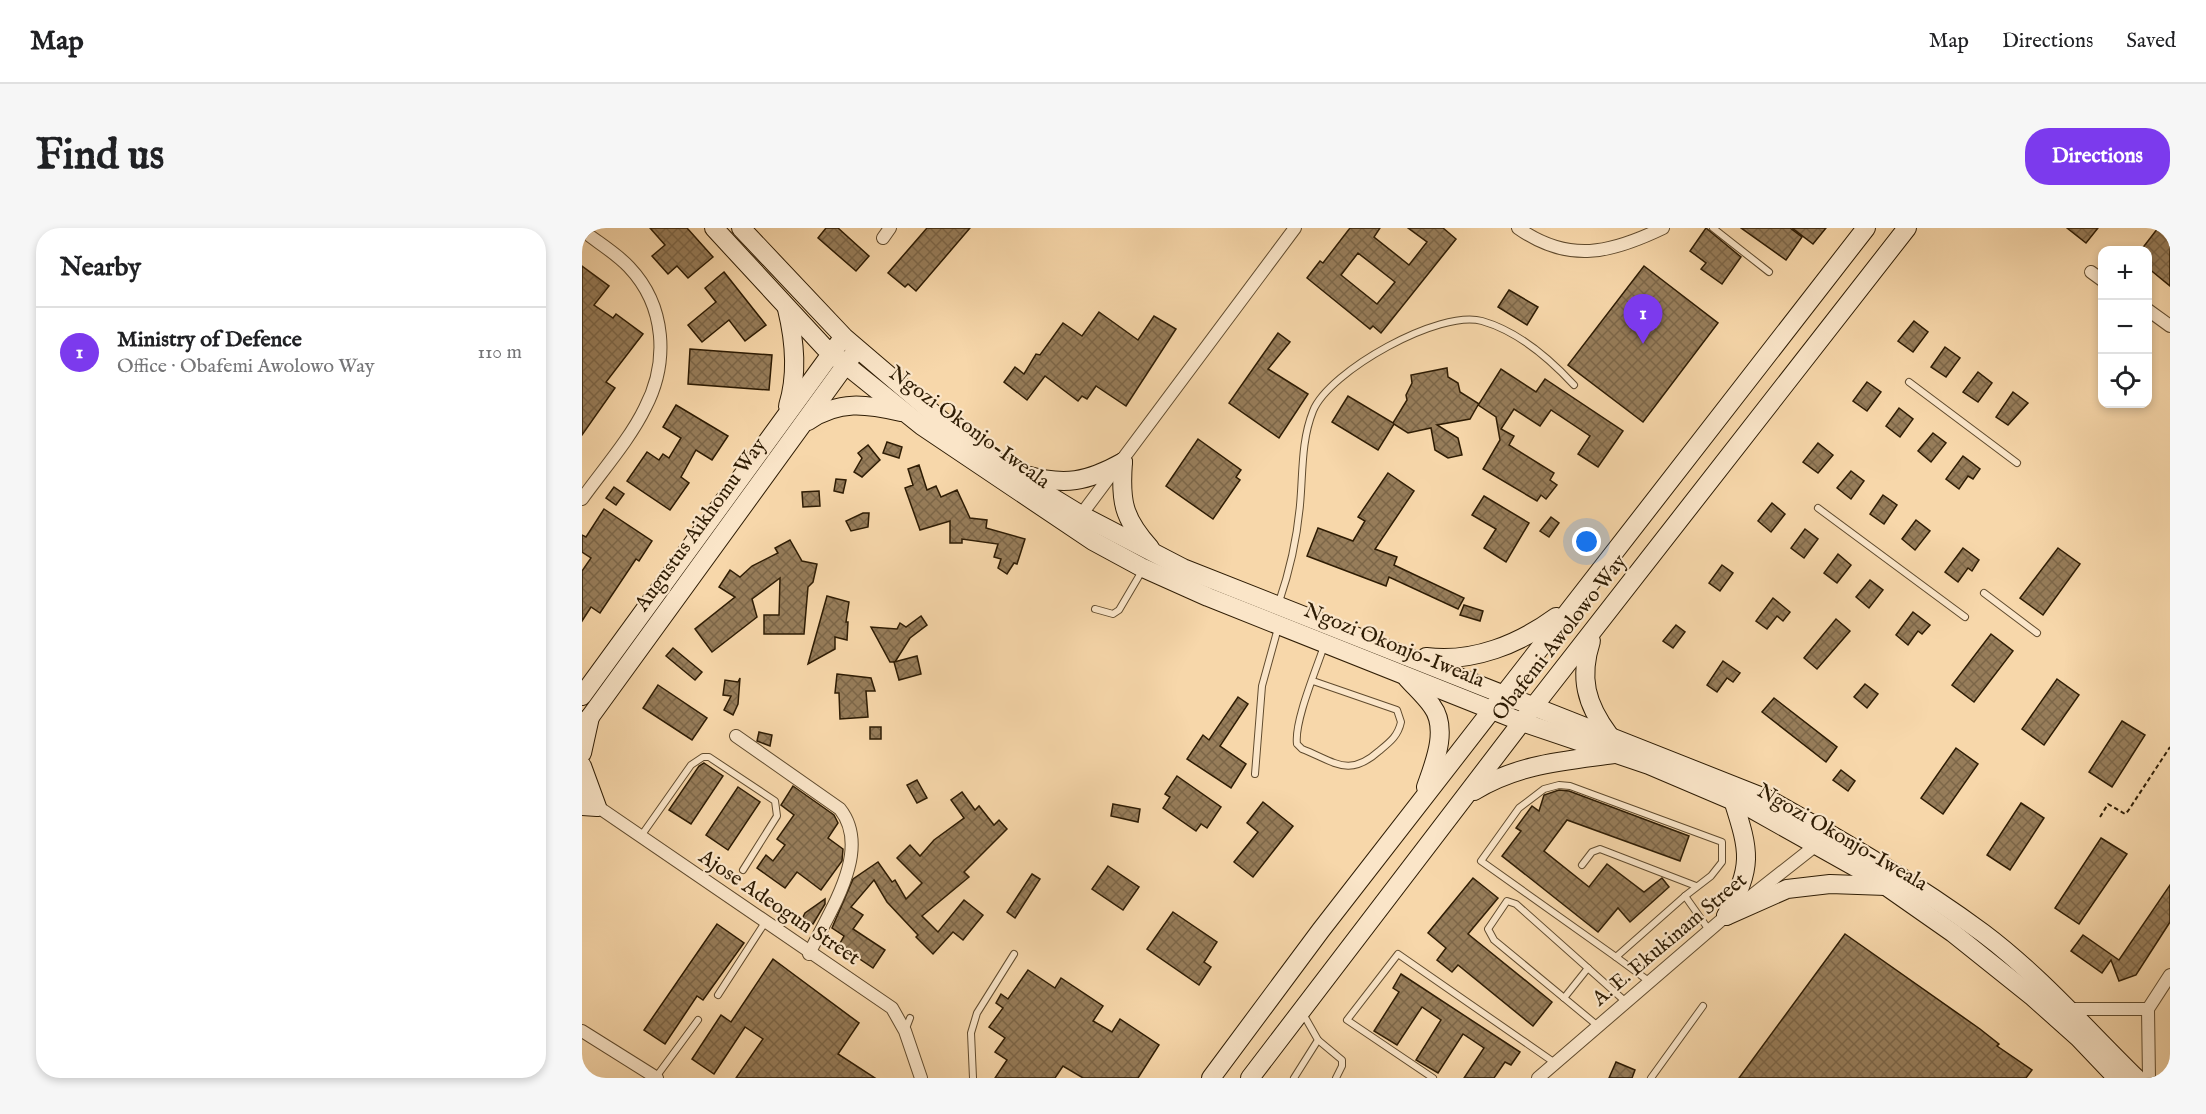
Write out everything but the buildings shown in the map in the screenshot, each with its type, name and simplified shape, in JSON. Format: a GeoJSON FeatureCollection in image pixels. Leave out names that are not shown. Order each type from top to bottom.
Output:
{"type":"FeatureCollection","features":[{"type":"Feature","properties":{"kind":"street","name":"Ngozi Okonjo-Iweala"},"geometry":{"type":"LineString","coordinates":[[714,228],[787,308],[839,359],[905,413],[1076,521],[1278,606],[1405,654],[1770,800],[1953,933],[2033,997],[2079,1038],[2116,1078]]}},
{"type":"Feature","properties":{"kind":"street","name":"Ngozi Okonjo-Iweala"},"geometry":{"type":"LineString","coordinates":[[741,228],[850,343],[954,431],[1144,569],[1522,722],[1620,754],[1823,839],[1984,934],[2067,1009],[2136,1078]]}},
{"type":"Feature","properties":{"kind":"street"},"geometry":{"type":"LineString","coordinates":[[1076,521],[1123,462],[1295,228]]}},
{"type":"Feature","properties":{"kind":"street"},"geometry":{"type":"LineString","coordinates":[[1518,228],[1547,244],[1574,252],[1602,251],[1632,243],[1663,228]]}},
{"type":"Feature","properties":{"kind":"street","name":"Obafemi Awolowo Way"},"geometry":{"type":"LineString","coordinates":[[1211,1078],[1503,694],[1577,602],[1866,228]]}},
{"type":"Feature","properties":{"kind":"street","name":"Obafemi Awolowo Way"},"geometry":{"type":"LineString","coordinates":[[1250,1078],[1534,706],[1907,228]]}},
{"type":"Feature","properties":{"kind":"street"},"geometry":{"type":"LineString","coordinates":[[582,230],[629,267],[652,299],[661,336],[659,373],[645,409],[582,499]]}},
{"type":"Feature","properties":{"kind":"street"},"geometry":{"type":"LineString","coordinates":[[2091,272],[2098,277]]}},
{"type":"Feature","properties":{"kind":"street"},"geometry":{"type":"LineString","coordinates":[[787,308],[795,362],[793,421],[853,404],[868,404],[905,413]]}},
{"type":"Feature","properties":{"kind":"street"},"geometry":{"type":"LineString","coordinates":[[2152,313],[2170,326]]}},
{"type":"Feature","properties":{"kind":"street","name":"Augustus Aikhomu Way"},"geometry":{"type":"LineString","coordinates":[[582,696],[850,343]]}},
{"type":"Feature","properties":{"kind":"street","name":"Augustus Aikhomu Way"},"geometry":{"type":"LineString","coordinates":[[586,723],[793,421]]}},
{"type":"Feature","properties":{"kind":"street"},"geometry":{"type":"LineString","coordinates":[[1009,470],[1042,480],[1078,481],[1096,477],[1123,462]]}},
{"type":"Feature","properties":{"kind":"street"},"geometry":{"type":"LineString","coordinates":[[1123,462],[1121,486],[1126,516],[1133,530],[1156,555]]}},
{"type":"Feature","properties":{"kind":"street"},"geometry":{"type":"LineString","coordinates":[[1405,654],[1445,659],[1466,658],[1490,651],[1539,629],[1577,602]]}},
{"type":"Feature","properties":{"kind":"street"},"geometry":{"type":"LineString","coordinates":[[1593,633],[1584,667],[1586,695],[1595,716],[1611,736]]}},
{"type":"Feature","properties":{"kind":"street"},"geometry":{"type":"LineString","coordinates":[[1404,674],[1433,707],[1438,720],[1438,754],[1422,801]]}},
{"type":"Feature","properties":{"kind":"street"},"geometry":{"type":"LineString","coordinates":[[582,753],[586,723]]}},
{"type":"Feature","properties":{"kind":"street"},"geometry":{"type":"LineString","coordinates":[[736,736],[840,809],[850,822],[853,836],[847,869],[840,890],[809,954]]}},
{"type":"Feature","properties":{"kind":"street"},"geometry":{"type":"LineString","coordinates":[[1465,797],[1494,779],[1522,768],[1571,758],[1620,754]]}},
{"type":"Feature","properties":{"kind":"street"},"geometry":{"type":"LineString","coordinates":[[582,766],[587,803]]}},
{"type":"Feature","properties":{"kind":"street"},"geometry":{"type":"LineString","coordinates":[[1726,916],[1743,883],[1747,861],[1745,839],[1732,800]]}},
{"type":"Feature","properties":{"kind":"street","name":"Ajose Adeogun Street"},"geometry":{"type":"LineString","coordinates":[[587,803],[766,921],[809,954],[892,1008],[906,1031],[921,1078]]}},
{"type":"Feature","properties":{"kind":"street","name":"A. E. Ekukinam Street"},"geometry":{"type":"LineString","coordinates":[[1539,1078],[1709,930],[1823,839]]}},
{"type":"Feature","properties":{"kind":"street"},"geometry":{"type":"LineString","coordinates":[[1726,916],[1787,889],[1830,884],[1886,886]]}},
{"type":"Feature","properties":{"kind":"street"},"geometry":{"type":"LineString","coordinates":[[2149,1078],[2148,1009],[2170,975]]}},
{"type":"Feature","properties":{"kind":"street"},"geometry":{"type":"LineString","coordinates":[[2067,1009],[2148,1009]]}},
{"type":"Feature","properties":{"kind":"street"},"geometry":{"type":"LineString","coordinates":[[582,1031],[656,1078]]}},
{"type":"Feature","properties":{"kind":"lane"},"geometry":{"type":"LineString","coordinates":[[1713,228],[1769,272]]}},
{"type":"Feature","properties":{"kind":"lane"},"geometry":{"type":"LineString","coordinates":[[1278,606],[1297,529],[1303,451],[1309,420],[1321,396],[1353,366],[1444,322],[1464,319],[1482,321],[1518,338],[1559,369],[1574,385]]}},
{"type":"Feature","properties":{"kind":"lane"},"geometry":{"type":"LineString","coordinates":[[1910,382],[2017,463]]}},
{"type":"Feature","properties":{"kind":"lane"},"geometry":{"type":"LineString","coordinates":[[1818,508],[1965,617]]}},
{"type":"Feature","properties":{"kind":"lane"},"geometry":{"type":"LineString","coordinates":[[1095,609],[1113,614],[1119,610],[1144,569]]}},
{"type":"Feature","properties":{"kind":"lane"},"geometry":{"type":"LineString","coordinates":[[1984,593],[2037,633]]}},
{"type":"Feature","properties":{"kind":"lane"},"geometry":{"type":"LineString","coordinates":[[1255,774],[1262,686],[1278,624]]}},
{"type":"Feature","properties":{"kind":"lane"},"geometry":{"type":"LineString","coordinates":[[1313,681],[1397,710],[1401,722],[1394,738],[1358,767],[1349,768],[1302,749],[1297,744],[1296,735],[1313,681],[1325,643]]}},
{"type":"Feature","properties":{"kind":"lane"},"geometry":{"type":"LineString","coordinates":[[640,837],[691,765],[704,757],[709,757],[775,801],[778,808],[777,816],[743,870]]}},
{"type":"Feature","properties":{"kind":"lane"},"geometry":{"type":"LineString","coordinates":[[1616,957],[1696,886],[1711,876],[1722,862],[1722,842],[1570,786],[1544,789],[1529,798],[1519,808],[1481,861],[1650,982]]}},
{"type":"Feature","properties":{"kind":"lane"},"geometry":{"type":"LineString","coordinates":[[1582,865],[1592,852],[1600,849],[1696,886]]}},
{"type":"Feature","properties":{"kind":"lane"},"geometry":{"type":"LineString","coordinates":[[1685,896],[1709,930]]}},
{"type":"Feature","properties":{"kind":"lane"},"geometry":{"type":"LineString","coordinates":[[1598,1026],[1494,940],[1488,929],[1507,901],[1516,904],[1626,1002]]}},
{"type":"Feature","properties":{"kind":"lane"},"geometry":{"type":"LineString","coordinates":[[718,995],[766,921]]}},
{"type":"Feature","properties":{"kind":"lane"},"geometry":{"type":"LineString","coordinates":[[973,1078],[971,1033],[977,1013],[1014,954]]}},
{"type":"Feature","properties":{"kind":"lane"},"geometry":{"type":"LineString","coordinates":[[1433,1078],[1347,1020],[1398,954],[1555,1063]]}},
{"type":"Feature","properties":{"kind":"lane"},"geometry":{"type":"LineString","coordinates":[[1564,998],[1588,968]]}},
{"type":"Feature","properties":{"kind":"lane"},"geometry":{"type":"LineString","coordinates":[[1652,1078],[1703,1006]]}},
{"type":"Feature","properties":{"kind":"lane"},"geometry":{"type":"LineString","coordinates":[[1301,1009],[1318,1040],[1342,1060],[1336,1078]]}},
{"type":"Feature","properties":{"kind":"lane"},"geometry":{"type":"LineString","coordinates":[[906,1031],[910,1018]]}},
{"type":"Feature","properties":{"kind":"lane"},"geometry":{"type":"LineString","coordinates":[[656,1078],[698,1020]]}},
{"type":"Feature","properties":{"kind":"lane"},"geometry":{"type":"LineString","coordinates":[[1294,1078],[1318,1040]]}},
{"type":"Feature","properties":{"kind":"path"},"geometry":{"type":"LineString","coordinates":[[2100,817],[2108,804],[2121,812],[2128,811],[2170,747]]}},
{"type":"Feature","properties":{"kind":"place","name":"Ministry of Defence"},"geometry":{"type":"Point","coordinates":[1643,344]}}]}
